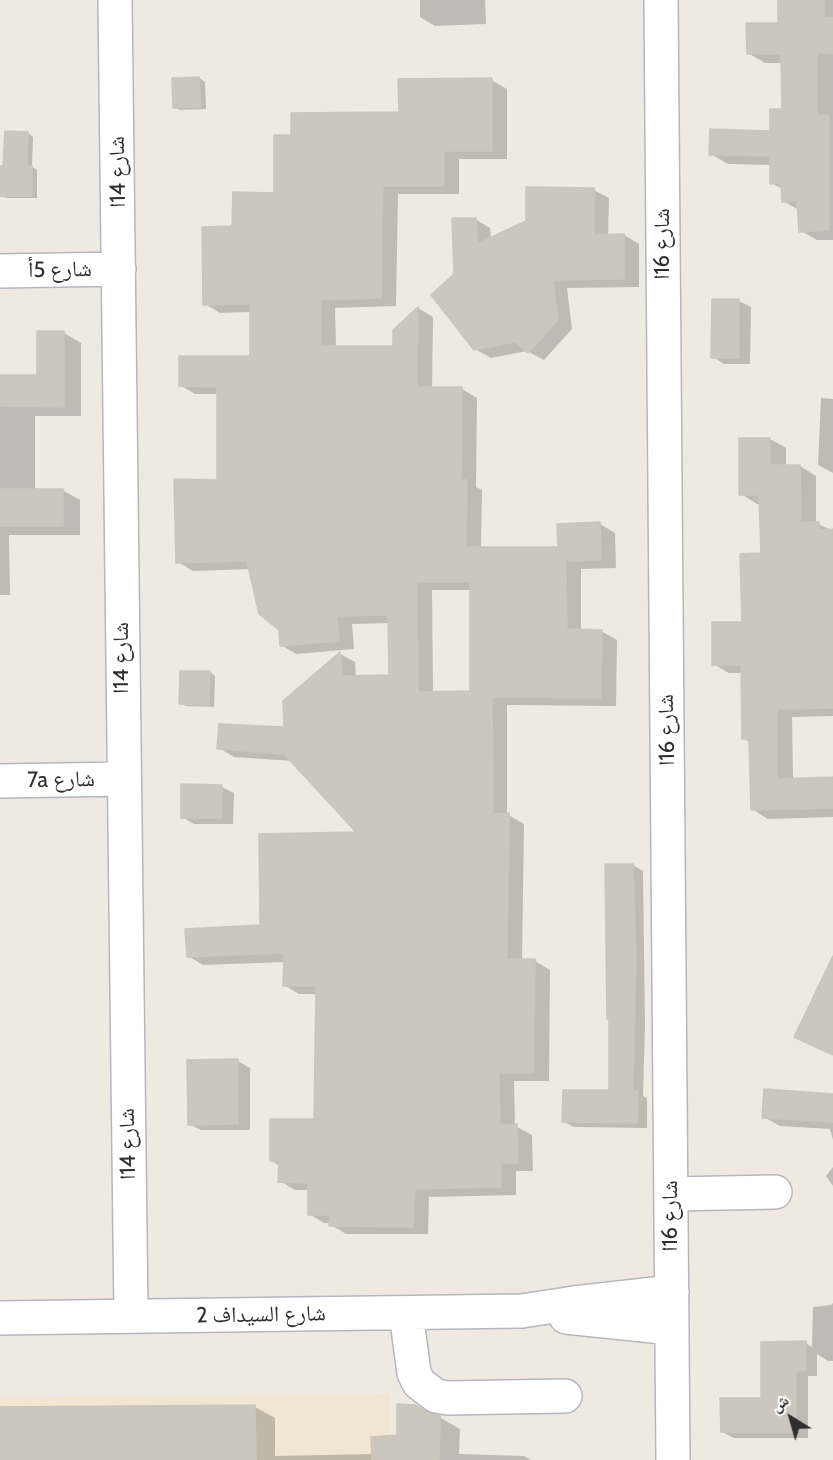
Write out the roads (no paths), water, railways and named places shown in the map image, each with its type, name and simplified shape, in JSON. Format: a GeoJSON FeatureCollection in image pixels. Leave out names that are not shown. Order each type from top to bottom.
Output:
{"type":"FeatureCollection","features":[{"type":"Feature","properties":{"kind":"street","name":"شارع 14ا"},"geometry":{"type":"LineString","coordinates":[[115,0],[130,1316]]}},
{"type":"Feature","properties":{"kind":"street","name":"شارع 16ا"},"geometry":{"type":"LineString","coordinates":[[661,0],[673,1460]]}},
{"type":"Feature","properties":{"kind":"street","name":"شارع 5أ"},"geometry":{"type":"LineString","coordinates":[[0,271],[119,269]]}},
{"type":"Feature","properties":{"kind":"street","name":"7a شارع"},"geometry":{"type":"LineString","coordinates":[[0,781],[123,779]]}},
{"type":"Feature","properties":{"kind":"street"},"geometry":{"type":"LineString","coordinates":[[671,1194],[775,1192]]}},
{"type":"Feature","properties":{"kind":"street","name":"شارع السيداف 2"},"geometry":{"type":"LineString","coordinates":[[0,1318],[522,1311],[672,1292]]}},
{"type":"Feature","properties":{"kind":"street","name":"شارع السيداف 2"},"geometry":{"type":"LineString","coordinates":[[522,1311],[672,1328]]}},
{"type":"Feature","properties":{"kind":"street"},"geometry":{"type":"LineString","coordinates":[[406,1313],[414,1373],[418,1383],[436,1396],[448,1398],[566,1396]]}}]}
